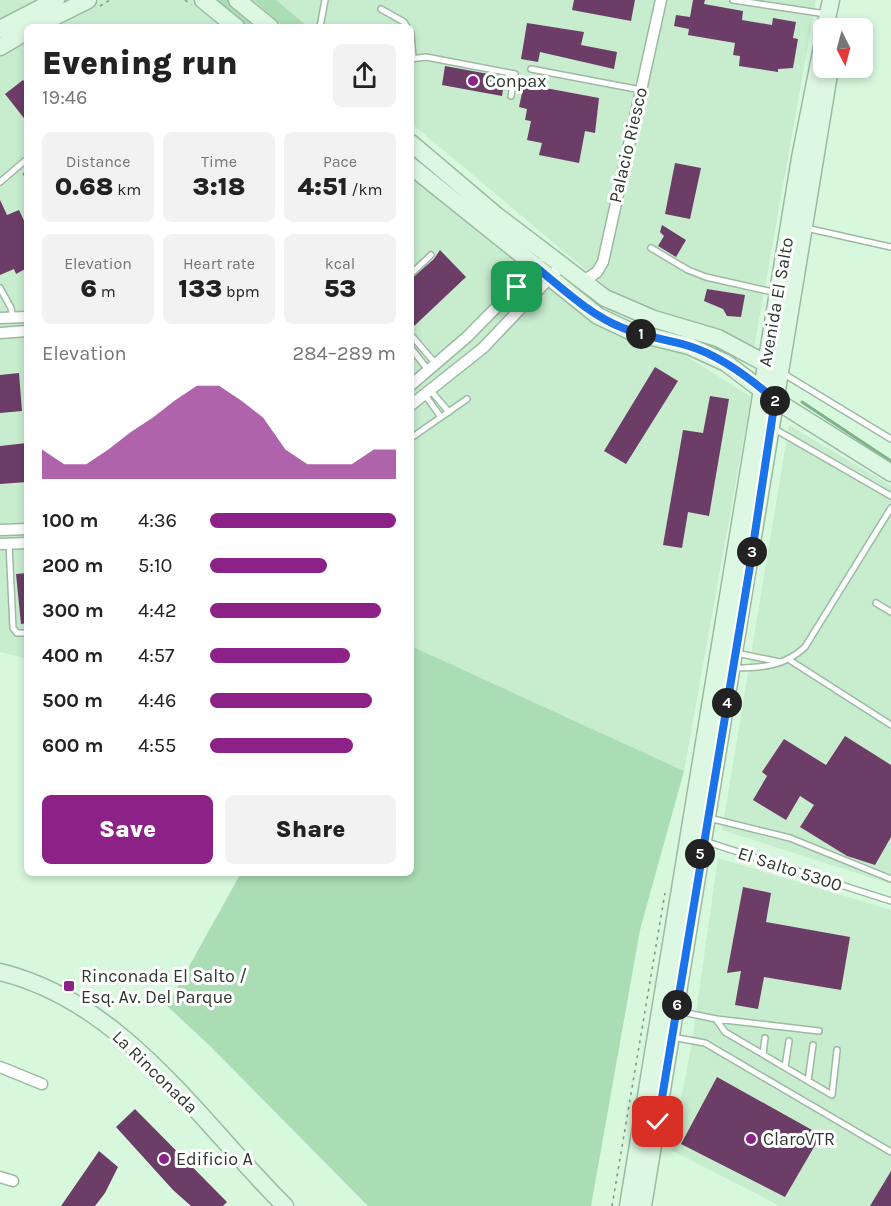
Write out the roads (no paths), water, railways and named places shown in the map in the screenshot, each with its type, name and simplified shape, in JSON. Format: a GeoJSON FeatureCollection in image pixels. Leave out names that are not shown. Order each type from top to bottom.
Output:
{"type":"FeatureCollection","features":[{"type":"Feature","properties":{"kind":"main road"},"geometry":{"type":"LineString","coordinates":[[0,29],[56,0]]}},
{"type":"Feature","properties":{"kind":"main road"},"geometry":{"type":"LineString","coordinates":[[45,24],[88,0]]}},
{"type":"Feature","properties":{"kind":"main road"},"geometry":{"type":"LineString","coordinates":[[202,0],[232,24]]}},
{"type":"Feature","properties":{"kind":"main road"},"geometry":{"type":"LineString","coordinates":[[237,0],[266,24]]}},
{"type":"Feature","properties":{"kind":"main road"},"geometry":{"type":"LineString","coordinates":[[830,18],[842,0]]}},
{"type":"Feature","properties":{"kind":"main road"},"geometry":{"type":"LineString","coordinates":[[0,46],[24,33]]}},
{"type":"Feature","properties":{"kind":"main road","name":"Avenida El Salto"},"geometry":{"type":"LineString","coordinates":[[643,1206],[664,1036],[696,838],[734,661],[771,427],[775,400],[773,368],[778,293],[816,78]]}},
{"type":"Feature","properties":{"kind":"main road","name":"Avenida El Salto"},"geometry":{"type":"LineString","coordinates":[[700,817],[761,388],[773,368],[804,228],[828,78]]}},
{"type":"Feature","properties":{"kind":"main road"},"geometry":{"type":"LineString","coordinates":[[414,146],[608,321],[647,336],[699,350],[726,363],[775,400],[891,473]]}},
{"type":"Feature","properties":{"kind":"main road"},"geometry":{"type":"LineString","coordinates":[[414,168],[542,261]]}},
{"type":"Feature","properties":{"kind":"main road"},"geometry":{"type":"LineString","coordinates":[[555,272],[582,282],[624,307],[707,333],[773,368]]}},
{"type":"Feature","properties":{"kind":"main road","name":"La Rinconada"},"geometry":{"type":"LineString","coordinates":[[0,972],[28,981],[82,1008],[132,1045],[285,1206]]}},
{"type":"Feature","properties":{"kind":"main road","name":"Avenida El Salto"},"geometry":{"type":"LineString","coordinates":[[628,1206],[664,1036]]}},
{"type":"Feature","properties":{"kind":"street","name":"Palacio Riesco"},"geometry":{"type":"LineString","coordinates":[[582,282],[597,272],[603,262],[661,0]]}},
{"type":"Feature","properties":{"kind":"street"},"geometry":{"type":"LineString","coordinates":[[414,382],[542,261]]}},
{"type":"Feature","properties":{"kind":"street"},"geometry":{"type":"LineString","coordinates":[[414,403],[483,348],[555,272]]}},
{"type":"Feature","properties":{"kind":"street"},"geometry":{"type":"LineString","coordinates":[[3,333],[13,318],[24,331]]}},
{"type":"Feature","properties":{"kind":"street"},"geometry":{"type":"LineString","coordinates":[[3,333],[24,332]]}},
{"type":"Feature","properties":{"kind":"street"},"geometry":{"type":"LineString","coordinates":[[428,393],[426,386],[429,370]]}},
{"type":"Feature","properties":{"kind":"street"},"geometry":{"type":"LineString","coordinates":[[414,387],[428,393]]}},
{"type":"Feature","properties":{"kind":"street"},"geometry":{"type":"LineString","coordinates":[[0,530],[24,529]]}},
{"type":"Feature","properties":{"kind":"street"},"geometry":{"type":"LineString","coordinates":[[24,529],[16,537],[24,542]]}},
{"type":"Feature","properties":{"kind":"street"},"geometry":{"type":"LineString","coordinates":[[4,544],[24,543]]}},
{"type":"Feature","properties":{"kind":"street"},"geometry":{"type":"LineString","coordinates":[[0,1067],[42,1084]]}},
{"type":"Feature","properties":{"kind":"street"},"geometry":{"type":"LineString","coordinates":[[0,1177],[13,1181]]}},
{"type":"Feature","properties":{"kind":"lane"},"geometry":{"type":"LineString","coordinates":[[321,24],[325,0]]}},
{"type":"Feature","properties":{"kind":"lane"},"geometry":{"type":"LineString","coordinates":[[733,0],[830,18]]}},
{"type":"Feature","properties":{"kind":"lane"},"geometry":{"type":"LineString","coordinates":[[381,9],[405,24]]}},
{"type":"Feature","properties":{"kind":"lane"},"geometry":{"type":"LineString","coordinates":[[414,59],[426,57],[515,74],[511,96]]}},
{"type":"Feature","properties":{"kind":"lane"},"geometry":{"type":"LineString","coordinates":[[531,69],[641,90]]}},
{"type":"Feature","properties":{"kind":"lane"},"geometry":{"type":"LineString","coordinates":[[0,182],[24,162]]}},
{"type":"Feature","properties":{"kind":"lane"},"geometry":{"type":"LineString","coordinates":[[804,228],[891,247]]}},
{"type":"Feature","properties":{"kind":"lane"},"geometry":{"type":"LineString","coordinates":[[651,248],[698,274],[778,293]]}},
{"type":"Feature","properties":{"kind":"lane"},"geometry":{"type":"LineString","coordinates":[[414,271],[431,255]]}},
{"type":"Feature","properties":{"kind":"lane"},"geometry":{"type":"LineString","coordinates":[[0,288],[11,308],[13,318]]}},
{"type":"Feature","properties":{"kind":"lane"},"geometry":{"type":"LineString","coordinates":[[414,341],[429,370]]}},
{"type":"Feature","properties":{"kind":"lane"},"geometry":{"type":"LineString","coordinates":[[414,352],[429,370]]}},
{"type":"Feature","properties":{"kind":"lane"},"geometry":{"type":"LineString","coordinates":[[773,368],[891,439]]}},
{"type":"Feature","properties":{"kind":"lane"},"geometry":{"type":"LineString","coordinates":[[428,393],[449,412]]}},
{"type":"Feature","properties":{"kind":"lane"},"geometry":{"type":"LineString","coordinates":[[428,393],[441,417]]}},
{"type":"Feature","properties":{"kind":"lane"},"geometry":{"type":"LineString","coordinates":[[414,436],[467,399]]}},
{"type":"Feature","properties":{"kind":"lane"},"geometry":{"type":"LineString","coordinates":[[771,427],[891,496]]}},
{"type":"Feature","properties":{"kind":"lane"},"geometry":{"type":"LineString","coordinates":[[734,661],[767,667],[788,659],[805,647],[891,508]]}},
{"type":"Feature","properties":{"kind":"lane"},"geometry":{"type":"LineString","coordinates":[[4,544],[13,628],[17,633],[24,633]]}},
{"type":"Feature","properties":{"kind":"lane"},"geometry":{"type":"LineString","coordinates":[[876,603],[891,612]]}},
{"type":"Feature","properties":{"kind":"lane"},"geometry":{"type":"LineString","coordinates":[[788,659],[891,725]]}},
{"type":"Feature","properties":{"kind":"lane"},"geometry":{"type":"LineString","coordinates":[[734,661],[782,662]]}},
{"type":"Feature","properties":{"kind":"lane"},"geometry":{"type":"LineString","coordinates":[[700,817],[790,838],[891,879]]}},
{"type":"Feature","properties":{"kind":"lane","name":"El Salto 5300"},"geometry":{"type":"LineString","coordinates":[[696,838],[891,902]]}},
{"type":"Feature","properties":{"kind":"lane"},"geometry":{"type":"LineString","coordinates":[[668,1010],[716,1019],[819,1031]]}},
{"type":"Feature","properties":{"kind":"lane"},"geometry":{"type":"LineString","coordinates":[[716,1019],[725,1032],[832,1095],[837,1050]]}},
{"type":"Feature","properties":{"kind":"lane"},"geometry":{"type":"LineString","coordinates":[[664,1036],[705,1043],[891,1152]]}},
{"type":"Feature","properties":{"kind":"lane"},"geometry":{"type":"LineString","coordinates":[[762,1054],[765,1038]]}},
{"type":"Feature","properties":{"kind":"lane"},"geometry":{"type":"LineString","coordinates":[[785,1067],[789,1041]]}},
{"type":"Feature","properties":{"kind":"lane"},"geometry":{"type":"LineString","coordinates":[[808,1081],[813,1045]]}},
{"type":"Feature","properties":{"kind":"waterway"},"geometry":{"type":"LineString","coordinates":[[802,402],[891,461]]}},
{"type":"Feature","properties":{"kind":"place","name":"Conpax"},"geometry":{"type":"Point","coordinates":[473,81]}},
{"type":"Feature","properties":{"kind":"place","name":"Rinconada El Salto / Esq. Av. Del Parque"},"geometry":{"type":"Point","coordinates":[69,986]}},
{"type":"Feature","properties":{"kind":"place","name":"ClaroVTR"},"geometry":{"type":"Point","coordinates":[751,1139]}},
{"type":"Feature","properties":{"kind":"place","name":"Edificio A"},"geometry":{"type":"Point","coordinates":[164,1159]}}]}
